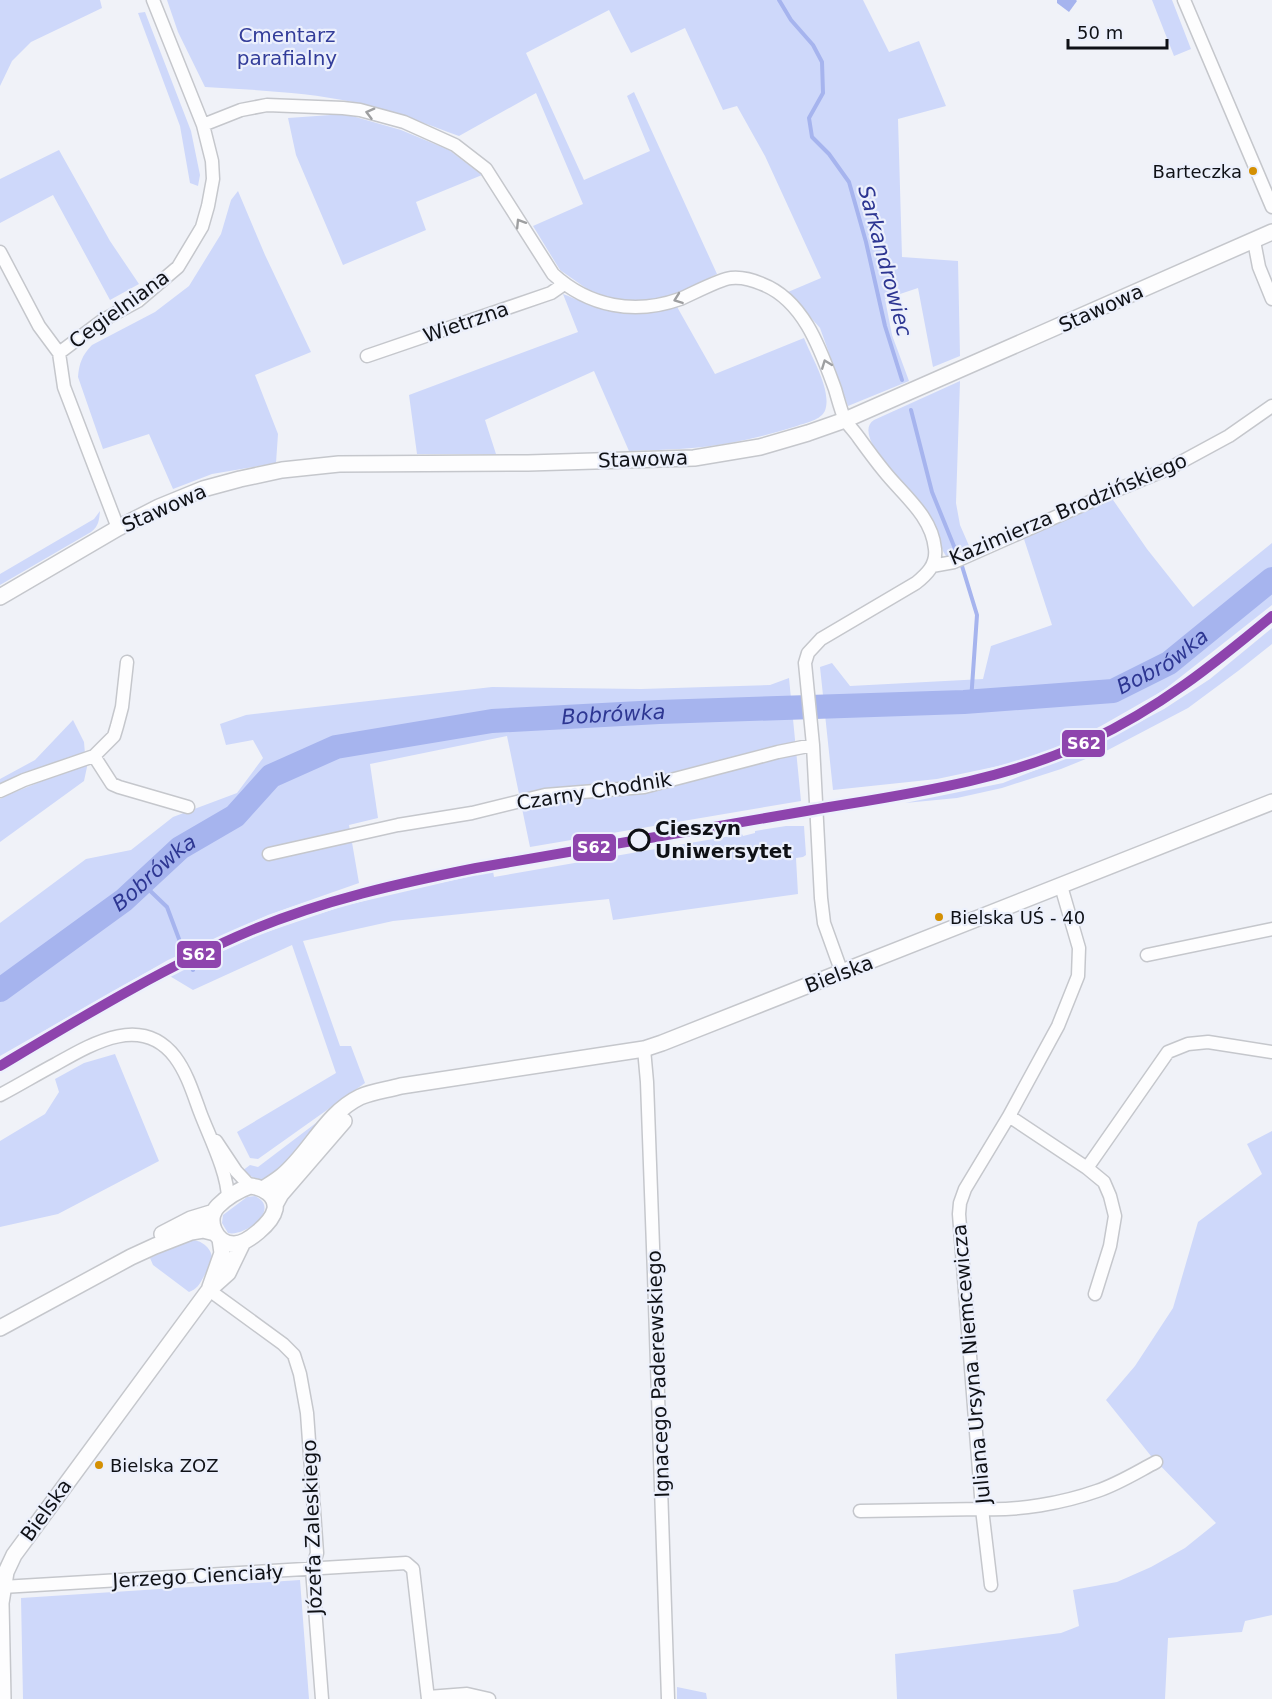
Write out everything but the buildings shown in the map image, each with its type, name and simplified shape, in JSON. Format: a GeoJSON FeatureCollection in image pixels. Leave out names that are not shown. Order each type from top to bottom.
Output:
{"type":"FeatureCollection","features":[{"type":"Feature","properties":{"kind":"street","name":"Cegielniana"},"geometry":{"type":"LineString","coordinates":[[118,528],[64,387],[59,353],[103,320],[138,302],[178,267],[202,227],[213,179],[212,161],[203,125],[153,0]]}},
{"type":"Feature","properties":{"kind":"street"},"geometry":{"type":"LineString","coordinates":[[1184,0],[1272,207]]}},
{"type":"Feature","properties":{"kind":"street"},"geometry":{"type":"LineString","coordinates":[[203,125],[241,110],[267,105],[360,110],[404,122],[455,145],[486,169],[553,274],[564,284],[602,303],[637,308],[661,305],[729,278],[764,284],[788,301],[801,315],[825,361],[845,420],[884,471],[924,517],[936,551],[932,566]]}},
{"type":"Feature","properties":{"kind":"street","name":"Stawowa"},"geometry":{"type":"LineString","coordinates":[[0,597],[118,528],[159,507],[203,489],[282,470],[339,464],[528,463],[694,458],[760,447],[845,420],[1272,232]]}},
{"type":"Feature","properties":{"kind":"street"},"geometry":{"type":"LineString","coordinates":[[1254,241],[1259,267],[1272,299]]}},
{"type":"Feature","properties":{"kind":"street"},"geometry":{"type":"LineString","coordinates":[[0,252],[39,326],[59,353]]}},
{"type":"Feature","properties":{"kind":"street","name":"Wietrzna"},"geometry":{"type":"LineString","coordinates":[[367,356],[551,293],[564,284]]}},
{"type":"Feature","properties":{"kind":"street","name":"Kazimierza Brodzińskiego"},"geometry":{"type":"LineString","coordinates":[[842,973],[824,922],[820,898],[813,745],[805,658],[811,649],[821,639],[916,583],[927,574],[932,566],[960,559],[1170,468],[1229,436],[1272,406]]}},
{"type":"Feature","properties":{"kind":"street"},"geometry":{"type":"LineString","coordinates":[[0,791],[24,780],[94,756],[114,736],[122,707],[127,662]]}},
{"type":"Feature","properties":{"kind":"street","name":"Czarny Chodnik"},"geometry":{"type":"LineString","coordinates":[[269,854],[398,825],[472,813],[545,795],[644,787],[813,745]]}},
{"type":"Feature","properties":{"kind":"street"},"geometry":{"type":"LineString","coordinates":[[94,756],[112,784],[189,807]]}},
{"type":"Feature","properties":{"kind":"street","name":"Bielska"},"geometry":{"type":"LineString","coordinates":[[256,1188],[277,1180],[288,1171],[321,1130],[344,1107],[368,1094],[644,1049],[1272,802]]}},
{"type":"Feature","properties":{"kind":"street","name":"Juliana Ursyna Niemcewicza"},"geometry":{"type":"LineString","coordinates":[[992,1585],[982,1509],[960,1203],[965,1189],[1009,1116],[1058,1026],[1078,976],[1079,948],[1061,886]]}},
{"type":"Feature","properties":{"kind":"street"},"geometry":{"type":"LineString","coordinates":[[1147,955],[1272,929]]}},
{"type":"Feature","properties":{"kind":"street"},"geometry":{"type":"LineString","coordinates":[[0,1095],[98,1041],[123,1035],[142,1035],[157,1042],[176,1059],[187,1077],[225,1179],[228,1199]]}},
{"type":"Feature","properties":{"kind":"street"},"geometry":{"type":"LineString","coordinates":[[1087,1168],[1168,1052],[1188,1044],[1208,1042],[1272,1052]]}},
{"type":"Feature","properties":{"kind":"street","name":"Ignacego Paderewskiego"},"geometry":{"type":"LineString","coordinates":[[644,1049],[655,1297],[668,1699]]}},
{"type":"Feature","properties":{"kind":"street","name":"Bielska"},"geometry":{"type":"LineString","coordinates":[[275,1204],[340,1124],[391,1089]]}},
{"type":"Feature","properties":{"kind":"street"},"geometry":{"type":"LineString","coordinates":[[1009,1116],[1104,1182],[1115,1216],[1110,1246],[1095,1294]]}},
{"type":"Feature","properties":{"kind":"street"},"geometry":{"type":"LineString","coordinates":[[0,1328],[131,1257],[191,1232],[203,1230],[229,1244],[243,1242],[252,1237],[265,1224],[273,1213],[275,1204],[270,1195],[256,1188],[236,1170],[204,1123]]}},
{"type":"Feature","properties":{"kind":"street"},"geometry":{"type":"LineString","coordinates":[[217,1236],[212,1220],[217,1206],[256,1188]]}},
{"type":"Feature","properties":{"kind":"street"},"geometry":{"type":"LineString","coordinates":[[131,1257],[164,1233],[214,1212]]}},
{"type":"Feature","properties":{"kind":"street","name":"Bielska"},"geometry":{"type":"LineString","coordinates":[[209,1290],[222,1256],[217,1236]]}},
{"type":"Feature","properties":{"kind":"street","name":"Bielska"},"geometry":{"type":"LineString","coordinates":[[3,1699],[1,1603],[10,1587],[6,1572],[14,1555],[209,1290],[228,1273],[243,1242]]}},
{"type":"Feature","properties":{"kind":"street","name":"Józefa Zaleskiego"},"geometry":{"type":"LineString","coordinates":[[209,1290],[283,1344],[294,1355],[300,1374],[307,1413],[317,1553],[312,1569],[322,1699]]}},
{"type":"Feature","properties":{"kind":"street"},"geometry":{"type":"LineString","coordinates":[[860,1511],[999,1510],[1071,1499],[1098,1491],[1156,1462]]}},
{"type":"Feature","properties":{"kind":"street","name":"Jerzego Cienciały"},"geometry":{"type":"LineString","coordinates":[[10,1587],[406,1563],[413,1569],[428,1698]]}},
{"type":"Feature","properties":{"kind":"street"},"geometry":{"type":"LineString","coordinates":[[428,1698],[467,1694],[489,1699]]}},
{"type":"Feature","properties":{"kind":"green space"},"geometry":{"type":"Polygon","coordinates":[[[0,0],[100,0],[102,8],[31,42],[12,61],[0,86],[0,0]]]}},
{"type":"Feature","properties":{"kind":"green space","name":"Cmentarz parafialny"},"geometry":{"type":"Polygon","coordinates":[[[167,0],[863,0],[889,52],[919,41],[946,106],[898,119],[902,257],[958,261],[960,356],[933,367],[918,288],[885,299],[892,335],[909,381],[848,406],[820,328],[788,292],[821,278],[765,156],[737,106],[723,110],[685,28],[631,53],[609,10],[526,53],[584,180],[650,151],[627,96],[634,92],[717,274],[651,303],[618,300],[590,291],[560,270],[533,226],[583,204],[536,93],[459,136],[394,113],[353,102],[261,90],[205,87],[178,32],[167,0]]]}},
{"type":"Feature","properties":{"kind":"green space"},"geometry":{"type":"Polygon","coordinates":[[[1152,0],[1172,0],[1191,49],[1174,56],[1152,0]]]}},
{"type":"Feature","properties":{"kind":"green space"},"geometry":{"type":"Polygon","coordinates":[[[145,12],[191,131],[200,175],[198,186],[190,183],[180,126],[138,13],[145,12]]]}},
{"type":"Feature","properties":{"kind":"green space"},"geometry":{"type":"Polygon","coordinates":[[[345,114],[401,130],[449,150],[482,175],[416,202],[426,230],[343,265],[296,155],[288,118],[345,114]]]}},
{"type":"Feature","properties":{"kind":"green space"},"geometry":{"type":"Polygon","coordinates":[[[59,150],[110,241],[139,284],[110,300],[53,195],[0,223],[0,179],[59,150]]]}},
{"type":"Feature","properties":{"kind":"green space"},"geometry":{"type":"Polygon","coordinates":[[[238,191],[265,255],[311,352],[255,375],[278,434],[276,463],[212,474],[173,489],[149,434],[103,449],[78,377],[79,368],[83,356],[92,345],[155,312],[189,286],[221,234],[231,200],[238,191]]]}},
{"type":"Feature","properties":{"kind":"green space"},"geometry":{"type":"Polygon","coordinates":[[[563,294],[618,313],[644,313],[676,305],[715,374],[804,338],[825,390],[825,411],[819,418],[810,422],[739,441],[692,448],[629,451],[594,371],[485,420],[496,454],[417,454],[409,395],[578,332],[563,294]]]}},
{"type":"Feature","properties":{"kind":"green space"},"geometry":{"type":"Polygon","coordinates":[[[960,381],[956,503],[960,525],[970,548],[947,557],[942,549],[935,524],[923,506],[878,453],[870,440],[869,428],[874,420],[960,381]]]}},
{"type":"Feature","properties":{"kind":"green space"},"geometry":{"type":"Polygon","coordinates":[[[1111,497],[1147,549],[1193,607],[1272,543],[1272,605],[1164,690],[1101,726],[1056,748],[1008,764],[937,779],[833,790],[820,667],[832,663],[850,686],[983,679],[991,646],[1052,625],[1023,536],[1111,497]]]}},
{"type":"Feature","properties":{"kind":"green space"},"geometry":{"type":"Polygon","coordinates":[[[100,511],[94,530],[0,585],[0,574],[94,519],[100,511]]]}},
{"type":"Feature","properties":{"kind":"green space"},"geometry":{"type":"Polygon","coordinates":[[[1272,628],[1272,644],[1238,671],[1188,708],[1108,750],[1061,769],[1002,788],[957,798],[905,803],[1003,783],[1089,749],[1164,709],[1210,679],[1272,628]]]}},
{"type":"Feature","properties":{"kind":"green space"},"geometry":{"type":"Polygon","coordinates":[[[789,678],[801,801],[530,847],[507,736],[370,764],[378,818],[349,825],[359,883],[268,915],[168,960],[0,1056],[0,923],[86,859],[131,850],[173,817],[237,793],[263,758],[253,740],[226,745],[220,724],[246,715],[492,687],[641,689],[770,685],[789,678]]]}},
{"type":"Feature","properties":{"kind":"green space"},"geometry":{"type":"Polygon","coordinates":[[[73,720],[84,742],[85,754],[0,787],[0,779],[35,760],[73,720]]]}},
{"type":"Feature","properties":{"kind":"green space"},"geometry":{"type":"Polygon","coordinates":[[[87,763],[84,781],[0,842],[0,799],[87,763]]]}},
{"type":"Feature","properties":{"kind":"green space"},"geometry":{"type":"Polygon","coordinates":[[[786,826],[804,826],[806,855],[796,858],[798,894],[613,920],[609,899],[393,921],[303,941],[340,1046],[351,1046],[365,1083],[258,1159],[250,1158],[237,1132],[336,1073],[292,945],[193,990],[168,975],[261,934],[343,906],[493,871],[494,877],[742,834],[743,836],[755,833],[755,831],[786,826]]]}},
{"type":"Feature","properties":{"kind":"green space"},"geometry":{"type":"Polygon","coordinates":[[[115,1054],[159,1161],[58,1214],[0,1227],[0,1141],[45,1114],[59,1092],[55,1079],[84,1063],[115,1054]]]}},
{"type":"Feature","properties":{"kind":"green space"},"geometry":{"type":"Polygon","coordinates":[[[337,1107],[312,1138],[279,1171],[259,1179],[242,1171],[250,1165],[258,1167],[337,1107]]]}},
{"type":"Feature","properties":{"kind":"green space"},"geometry":{"type":"Polygon","coordinates":[[[1272,1131],[1272,1615],[1245,1621],[1242,1632],[1168,1638],[1165,1699],[897,1699],[895,1654],[1061,1633],[1079,1626],[1073,1590],[1117,1582],[1151,1567],[1185,1548],[1216,1523],[1151,1456],[1106,1400],[1135,1366],[1173,1308],[1198,1222],[1262,1174],[1247,1144],[1272,1131]]]}},
{"type":"Feature","properties":{"kind":"green space"},"geometry":{"type":"Polygon","coordinates":[[[255,1196],[262,1201],[265,1208],[258,1221],[243,1231],[228,1233],[222,1223],[223,1215],[247,1197],[255,1196]]]}},
{"type":"Feature","properties":{"kind":"green space"},"geometry":{"type":"Polygon","coordinates":[[[193,1240],[201,1242],[208,1248],[212,1260],[199,1285],[189,1292],[153,1265],[150,1258],[193,1240]]]}},
{"type":"Feature","properties":{"kind":"green space"},"geometry":{"type":"Polygon","coordinates":[[[300,1580],[309,1699],[23,1699],[21,1598],[300,1580]]]}},
{"type":"Feature","properties":{"kind":"green space"},"geometry":{"type":"Polygon","coordinates":[[[677,1687],[706,1693],[707,1699],[677,1699],[677,1687]]]}},
{"type":"Feature","properties":{"kind":"water"},"geometry":{"type":"Polygon","coordinates":[[[1057,0],[1077,1],[1069,12],[1057,3],[1057,0]]]}},
{"type":"Feature","properties":{"kind":"waterway","name":"Sarkandrowiec"},"geometry":{"type":"LineString","coordinates":[[779,0],[791,20],[813,45],[822,62],[823,93],[809,118],[812,137],[829,154],[849,182],[866,242],[885,326],[902,380]]}},
{"type":"Feature","properties":{"kind":"waterway","name":"Sarkandrowiec"},"geometry":{"type":"LineString","coordinates":[[911,410],[932,492],[962,566],[977,615],[971,701]]}},
{"type":"Feature","properties":{"kind":"waterway","name":"Bobrówka"},"geometry":{"type":"LineString","coordinates":[[0,990],[124,900],[180,848],[235,816],[271,776],[336,747],[492,721],[659,712],[964,702],[1113,691],[1169,663],[1272,579]]}},
{"type":"Feature","properties":{"kind":"waterway"},"geometry":{"type":"LineString","coordinates":[[143,884],[167,907],[185,955]]}},
{"type":"Feature","properties":{"kind":"waterway"},"geometry":{"type":"LineString","coordinates":[[190,964],[193,970]]}},
{"type":"Feature","properties":{"kind":"transit line","name":"S62"},"geometry":{"type":"LineString","coordinates":[[0,1066],[124,993],[219,944],[279,919],[334,901],[476,868],[953,785],[1022,767],[1056,755],[1115,728],[1162,700],[1228,652],[1272,616]]}},
{"type":"Feature","properties":{"kind":"place","name":"Barteczka"},"geometry":{"type":"Point","coordinates":[1253,171]}},
{"type":"Feature","properties":{"kind":"place","name":"Cieszyn Uniwersytet"},"geometry":{"type":"Point","coordinates":[639,840]}},
{"type":"Feature","properties":{"kind":"place","name":"Bielska UŚ - 40"},"geometry":{"type":"Point","coordinates":[939,917]}},
{"type":"Feature","properties":{"kind":"place","name":"Bielska ZOZ"},"geometry":{"type":"Point","coordinates":[99,1465]}}]}
